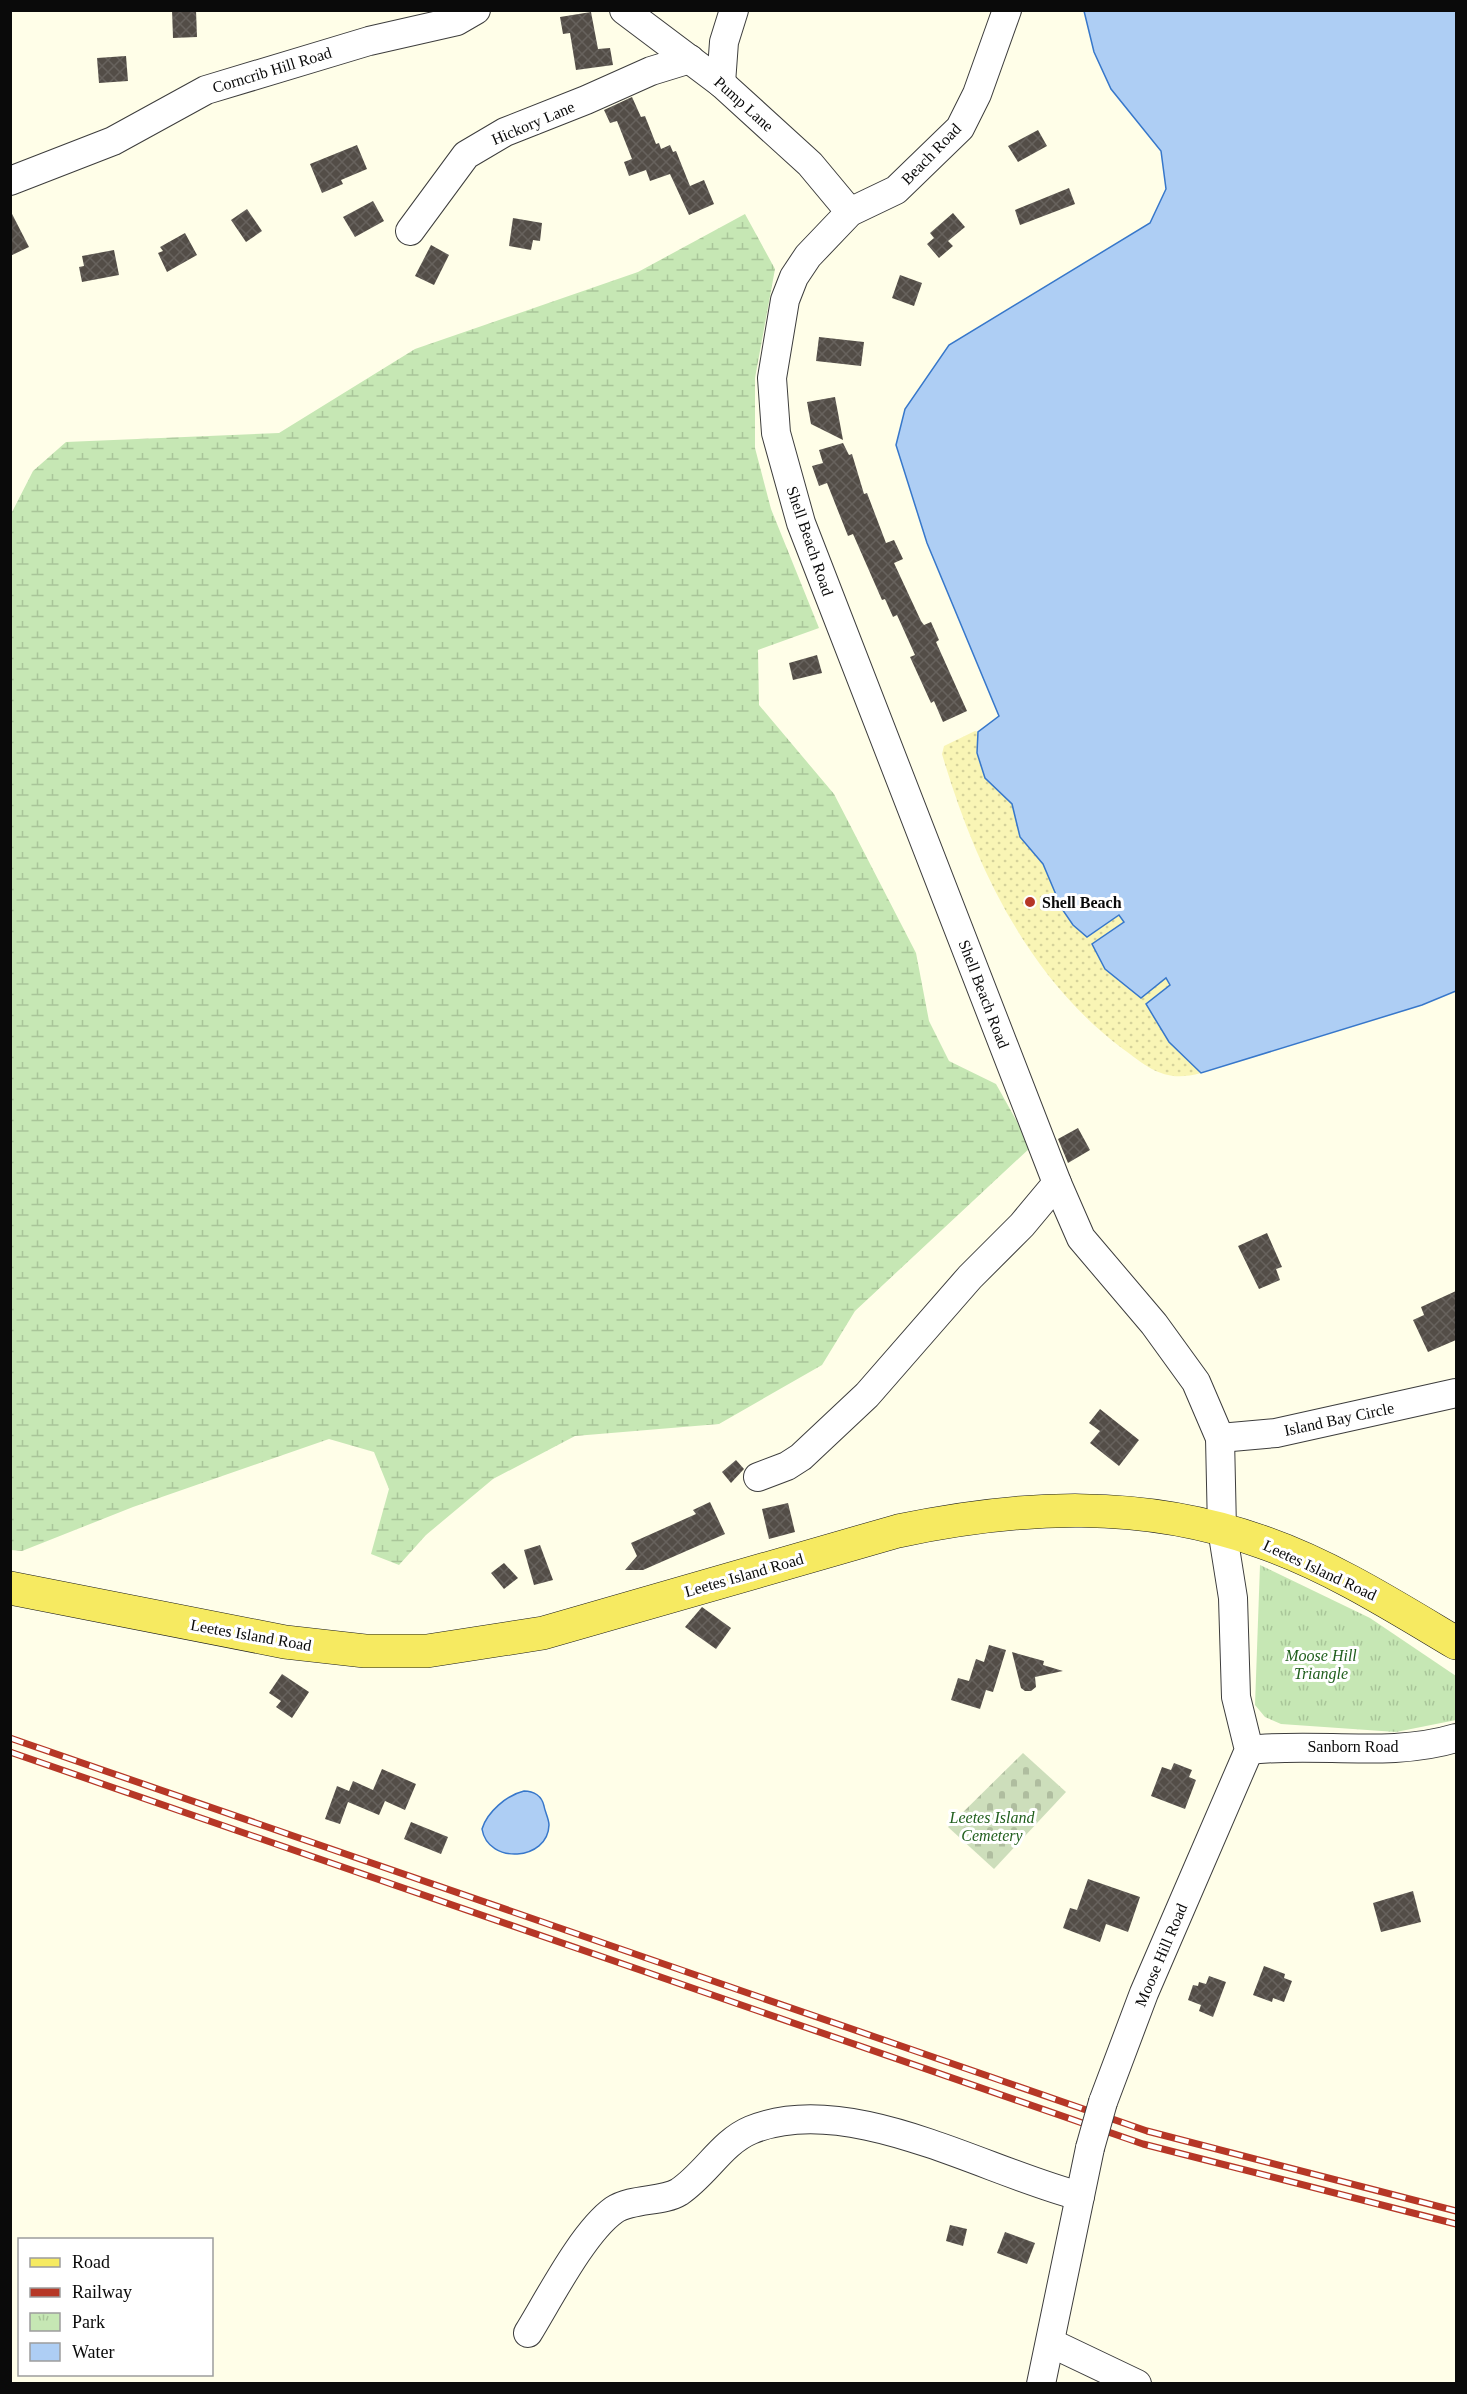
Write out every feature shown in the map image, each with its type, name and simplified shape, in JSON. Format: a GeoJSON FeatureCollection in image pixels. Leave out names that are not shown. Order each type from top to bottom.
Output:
{"type":"FeatureCollection","features":[{"type":"Feature","properties":{"kind":"main road","name":"Leetes Island Road"},"geometry":{"type":"LineString","coordinates":[[10,1588],[285,1642],[365,1651],[427,1651],[543,1633],[898,1531],[952,1520],[1051,1509],[1096,1509],[1178,1518],[1222,1529],[1307,1560],[1456,1643]]}},
{"type":"Feature","properties":{"kind":"street","name":"Corncrib Hill Road"},"geometry":{"type":"LineString","coordinates":[[10,181],[114,141],[206,90],[369,41],[457,21],[476,10]]}},
{"type":"Feature","properties":{"kind":"street","name":"Pump Lane"},"geometry":{"type":"LineString","coordinates":[[624,10],[721,83],[810,164],[850,212]]}},
{"type":"Feature","properties":{"kind":"street"},"geometry":{"type":"LineString","coordinates":[[721,83],[724,42],[734,10]]}},
{"type":"Feature","properties":{"kind":"street","name":"Beach Road"},"geometry":{"type":"LineString","coordinates":[[776,433],[772,378],[785,300],[794,277],[807,256],[850,212],[896,190],[960,128],[977,94],[1007,10]]}},
{"type":"Feature","properties":{"kind":"street","name":"Hickory Lane"},"geometry":{"type":"LineString","coordinates":[[410,231],[466,155],[505,132],[651,71],[690,59]]}},
{"type":"Feature","properties":{"kind":"street","name":"Shell Beach Road"},"geometry":{"type":"LineString","coordinates":[[776,433],[801,523],[1057,1183],[1081,1238],[1154,1324],[1196,1382],[1220,1438],[1222,1529]]}},
{"type":"Feature","properties":{"kind":"street"},"geometry":{"type":"LineString","coordinates":[[759,1477],[787,1466],[801,1457],[867,1395],[970,1277],[1022,1225],[1057,1183]]}},
{"type":"Feature","properties":{"kind":"street","name":"Island Bay Circle"},"geometry":{"type":"LineString","coordinates":[[1220,1438],[1276,1433],[1456,1393]]}},
{"type":"Feature","properties":{"kind":"street"},"geometry":{"type":"LineString","coordinates":[[1222,1529],[1233,1598],[1236,1697],[1249,1750]]}},
{"type":"Feature","properties":{"kind":"street","name":"Sanborn Road"},"geometry":{"type":"LineString","coordinates":[[1249,1750],[1302,1746],[1414,1746],[1456,1738]]}},
{"type":"Feature","properties":{"kind":"street","name":"Moose Hill Road"},"geometry":{"type":"LineString","coordinates":[[1041,2384],[1090,2148],[1103,2102],[1144,1993],[1249,1750]]}},
{"type":"Feature","properties":{"kind":"street"},"geometry":{"type":"LineString","coordinates":[[528,2333],[583,2246],[599,2224],[615,2209],[642,2200],[676,2194],[693,2181],[729,2144],[751,2130],[781,2122],[832,2120],[881,2130],[935,2146],[1034,2183],[1080,2196]]}},
{"type":"Feature","properties":{"kind":"street"},"geometry":{"type":"LineString","coordinates":[[1051,2343],[1137,2384]]}},
{"type":"Feature","properties":{"kind":"green space"},"geometry":{"type":"Polygon","coordinates":[[[745,214],[775,269],[755,378],[755,448],[771,509],[819,628],[758,650],[759,705],[834,794],[916,953],[929,1021],[949,1061],[996,1084],[1031,1147],[855,1311],[822,1365],[719,1424],[575,1436],[493,1479],[426,1535],[399,1565],[371,1554],[389,1489],[374,1452],[329,1439],[133,1507],[22,1551],[11,1550],[10,516],[33,471],[66,442],[279,433],[415,349],[638,272],[745,214]]]}},
{"type":"Feature","properties":{"kind":"green space","name":"Moose Hill Triangle"},"geometry":{"type":"Polygon","coordinates":[[[1260,1565],[1370,1618],[1456,1676],[1456,1720],[1396,1732],[1281,1724],[1265,1717],[1255,1705],[1260,1565]]]}},
{"type":"Feature","properties":{"kind":"green space","name":"Leetes Island Cemetery"},"geometry":{"type":"Polygon","coordinates":[[[1023,1753],[1066,1792],[994,1869],[948,1827],[1023,1753]]]}},
{"type":"Feature","properties":{"kind":"sand","name":"Shell Beach"},"geometry":{"type":"Polygon","coordinates":[[[975,731],[978,732],[977,753],[985,778],[1012,804],[1020,837],[1043,864],[1062,909],[1073,925],[1120,915],[1124,922],[1092,944],[1166,978],[1170,985],[1146,1003],[1169,1042],[1201,1073],[1189,1076],[1168,1075],[1142,1063],[1089,1021],[1059,989],[1033,954],[1009,917],[989,878],[955,796],[942,754],[944,746],[975,731]]]}},
{"type":"Feature","properties":{"kind":"water"},"geometry":{"type":"Polygon","coordinates":[[[1084,11],[1456,11],[1456,991],[1422,1005],[1201,1073],[1169,1042],[1146,1004],[1170,985],[1166,978],[1141,998],[1105,969],[1092,944],[1124,922],[1119,915],[1087,937],[1073,925],[1062,909],[1043,864],[1020,837],[1012,804],[985,778],[977,753],[978,732],[999,716],[927,543],[896,445],[905,409],[949,345],[1150,223],[1166,189],[1161,151],[1111,89],[1094,52],[1084,11]]]}},
{"type":"Feature","properties":{"kind":"water"},"geometry":{"type":"Polygon","coordinates":[[[524,1791],[537,1795],[543,1802],[549,1823],[546,1837],[539,1846],[529,1852],[517,1854],[495,1849],[487,1841],[482,1829],[488,1816],[498,1805],[524,1791]]]}},
{"type":"Feature","properties":{"kind":"building"},"geometry":{"type":"Polygon","coordinates":[[[172,10],[196,10],[197,37],[173,38],[172,10]]]}},
{"type":"Feature","properties":{"kind":"building"},"geometry":{"type":"Polygon","coordinates":[[[591,12],[598,49],[610,48],[613,65],[576,70],[570,33],[563,34],[560,17],[591,12]]]}},
{"type":"Feature","properties":{"kind":"building"},"geometry":{"type":"Polygon","coordinates":[[[126,56],[128,81],[99,83],[97,58],[126,56]]]}},
{"type":"Feature","properties":{"kind":"building"},"geometry":{"type":"Polygon","coordinates":[[[632,97],[641,117],[645,116],[656,144],[659,143],[661,149],[670,145],[673,152],[676,151],[690,186],[704,180],[714,204],[689,215],[670,174],[650,181],[646,170],[629,176],[624,162],[632,159],[617,121],[610,123],[604,110],[632,97]]]}},
{"type":"Feature","properties":{"kind":"building"},"geometry":{"type":"Polygon","coordinates":[[[1038,130],[1047,146],[1018,162],[1008,146],[1038,130]]]}},
{"type":"Feature","properties":{"kind":"building"},"geometry":{"type":"Polygon","coordinates":[[[357,145],[367,169],[341,180],[343,184],[322,193],[310,164],[357,145]]]}},
{"type":"Feature","properties":{"kind":"building"},"geometry":{"type":"Polygon","coordinates":[[[1069,188],[1075,204],[1020,225],[1015,210],[1069,188]]]}},
{"type":"Feature","properties":{"kind":"building"},"geometry":{"type":"Polygon","coordinates":[[[373,201],[384,221],[355,237],[343,217],[373,201]]]}},
{"type":"Feature","properties":{"kind":"building"},"geometry":{"type":"Polygon","coordinates":[[[247,209],[262,231],[246,242],[231,220],[247,209]]]}},
{"type":"Feature","properties":{"kind":"building"},"geometry":{"type":"Polygon","coordinates":[[[10,210],[29,247],[10,256],[10,210]]]}},
{"type":"Feature","properties":{"kind":"building"},"geometry":{"type":"Polygon","coordinates":[[[953,213],[965,227],[948,241],[953,246],[939,258],[927,244],[934,238],[930,233],[953,213]]]}},
{"type":"Feature","properties":{"kind":"building"},"geometry":{"type":"Polygon","coordinates":[[[513,218],[542,223],[540,241],[533,240],[531,250],[509,246],[513,218]]]}},
{"type":"Feature","properties":{"kind":"building"},"geometry":{"type":"Polygon","coordinates":[[[185,233],[197,255],[167,272],[158,253],[163,251],[160,247],[185,233]]]}},
{"type":"Feature","properties":{"kind":"building"},"geometry":{"type":"Polygon","coordinates":[[[431,245],[449,255],[434,285],[415,276],[431,245]]]}},
{"type":"Feature","properties":{"kind":"building"},"geometry":{"type":"Polygon","coordinates":[[[114,250],[119,275],[82,282],[79,267],[84,266],[82,256],[114,250]]]}},
{"type":"Feature","properties":{"kind":"building"},"geometry":{"type":"Polygon","coordinates":[[[900,275],[922,283],[914,306],[892,298],[900,275]]]}},
{"type":"Feature","properties":{"kind":"building"},"geometry":{"type":"Polygon","coordinates":[[[819,337],[864,342],[861,366],[816,361],[819,337]]]}},
{"type":"Feature","properties":{"kind":"building"},"geometry":{"type":"Polygon","coordinates":[[[835,397],[843,440],[811,424],[807,402],[835,397]]]}},
{"type":"Feature","properties":{"kind":"building"},"geometry":{"type":"Polygon","coordinates":[[[843,443],[849,455],[852,454],[864,494],[867,493],[886,543],[894,540],[903,559],[894,563],[921,621],[924,625],[931,622],[939,640],[936,642],[967,711],[943,722],[934,701],[931,703],[910,657],[915,655],[897,615],[893,617],[885,599],[882,600],[853,534],[848,536],[827,483],[819,486],[812,466],[823,463],[819,450],[843,443]]]}},
{"type":"Feature","properties":{"kind":"building"},"geometry":{"type":"Polygon","coordinates":[[[817,655],[822,673],[793,680],[789,663],[817,655]]]}},
{"type":"Feature","properties":{"kind":"building"},"geometry":{"type":"Polygon","coordinates":[[[1078,1128],[1090,1150],[1068,1163],[1058,1139],[1078,1128]]]}},
{"type":"Feature","properties":{"kind":"building"},"geometry":{"type":"Polygon","coordinates":[[[1267,1233],[1282,1267],[1276,1269],[1280,1280],[1259,1289],[1238,1246],[1267,1233]]]}},
{"type":"Feature","properties":{"kind":"building"},"geometry":{"type":"Polygon","coordinates":[[[1456,1291],[1456,1340],[1428,1352],[1413,1320],[1424,1315],[1421,1307],[1456,1291]]]}},
{"type":"Feature","properties":{"kind":"building"},"geometry":{"type":"Polygon","coordinates":[[[1100,1409],[1139,1440],[1119,1466],[1090,1443],[1100,1431],[1089,1423],[1100,1409]]]}},
{"type":"Feature","properties":{"kind":"building"},"geometry":{"type":"Polygon","coordinates":[[[736,1460],[744,1469],[731,1483],[722,1472],[736,1460]]]}},
{"type":"Feature","properties":{"kind":"building"},"geometry":{"type":"Polygon","coordinates":[[[710,1502],[725,1534],[643,1570],[625,1570],[637,1556],[631,1543],[696,1514],[693,1510],[710,1502]]]}},
{"type":"Feature","properties":{"kind":"building"},"geometry":{"type":"Polygon","coordinates":[[[788,1503],[795,1532],[769,1539],[762,1509],[788,1503]]]}},
{"type":"Feature","properties":{"kind":"building"},"geometry":{"type":"Polygon","coordinates":[[[540,1545],[553,1580],[534,1585],[524,1550],[540,1545]]]}},
{"type":"Feature","properties":{"kind":"building"},"geometry":{"type":"Polygon","coordinates":[[[504,1563],[518,1578],[504,1589],[491,1573],[504,1563]]]}},
{"type":"Feature","properties":{"kind":"building"},"geometry":{"type":"Polygon","coordinates":[[[702,1607],[731,1628],[716,1649],[685,1627],[702,1607]]]}},
{"type":"Feature","properties":{"kind":"building"},"geometry":{"type":"Polygon","coordinates":[[[989,1645],[1006,1650],[993,1692],[986,1690],[980,1709],[951,1700],[958,1678],[969,1681],[976,1659],[984,1662],[989,1645]]]}},
{"type":"Feature","properties":{"kind":"building"},"geometry":{"type":"Polygon","coordinates":[[[1012,1652],[1044,1661],[1043,1665],[1063,1671],[1035,1677],[1036,1687],[1031,1691],[1025,1691],[1021,1688],[1012,1652]]]}},
{"type":"Feature","properties":{"kind":"building"},"geometry":{"type":"Polygon","coordinates":[[[282,1674],[309,1692],[292,1718],[276,1707],[281,1701],[269,1693],[282,1674]]]}},
{"type":"Feature","properties":{"kind":"building"},"geometry":{"type":"Polygon","coordinates":[[[1174,1763],[1192,1770],[1189,1777],[1196,1780],[1185,1809],[1151,1796],[1162,1767],[1171,1770],[1174,1763]]]}},
{"type":"Feature","properties":{"kind":"building"},"geometry":{"type":"Polygon","coordinates":[[[382,1769],[416,1784],[405,1810],[385,1801],[379,1815],[348,1802],[340,1824],[325,1819],[337,1786],[349,1791],[353,1781],[373,1790],[382,1769]]]}},
{"type":"Feature","properties":{"kind":"building"},"geometry":{"type":"Polygon","coordinates":[[[411,1822],[448,1837],[441,1854],[404,1839],[411,1822]]]}},
{"type":"Feature","properties":{"kind":"building"},"geometry":{"type":"Polygon","coordinates":[[[1088,1879],[1140,1897],[1128,1932],[1106,1924],[1100,1942],[1063,1928],[1070,1908],[1077,1910],[1088,1879]]]}},
{"type":"Feature","properties":{"kind":"building"},"geometry":{"type":"Polygon","coordinates":[[[1413,1891],[1421,1922],[1381,1932],[1373,1903],[1413,1891]]]}},
{"type":"Feature","properties":{"kind":"building"},"geometry":{"type":"Polygon","coordinates":[[[1264,1966],[1285,1974],[1284,1978],[1292,1981],[1284,2002],[1273,1998],[1272,2002],[1253,1995],[1264,1966]]]}},
{"type":"Feature","properties":{"kind":"building"},"geometry":{"type":"Polygon","coordinates":[[[1209,1976],[1226,1982],[1213,2017],[1199,2011],[1201,2005],[1188,2000],[1193,1985],[1198,1986],[1199,1982],[1206,1984],[1209,1976]]]}},
{"type":"Feature","properties":{"kind":"building"},"geometry":{"type":"Polygon","coordinates":[[[950,2225],[967,2229],[963,2246],[946,2241],[950,2225]]]}},
{"type":"Feature","properties":{"kind":"building"},"geometry":{"type":"Polygon","coordinates":[[[1005,2232],[1035,2243],[1027,2264],[997,2253],[1005,2232]]]}},
{"type":"Feature","properties":{"kind":"railway"},"geometry":{"type":"LineString","coordinates":[[10,1738],[1147,2131],[1456,2211]]}},
{"type":"Feature","properties":{"kind":"railway"},"geometry":{"type":"LineString","coordinates":[[10,1752],[1143,2144],[1456,2224]]}},
{"type":"Feature","properties":{"kind":"place","name":"Shell Beach"},"geometry":{"type":"Point","coordinates":[1030,902]}}]}
